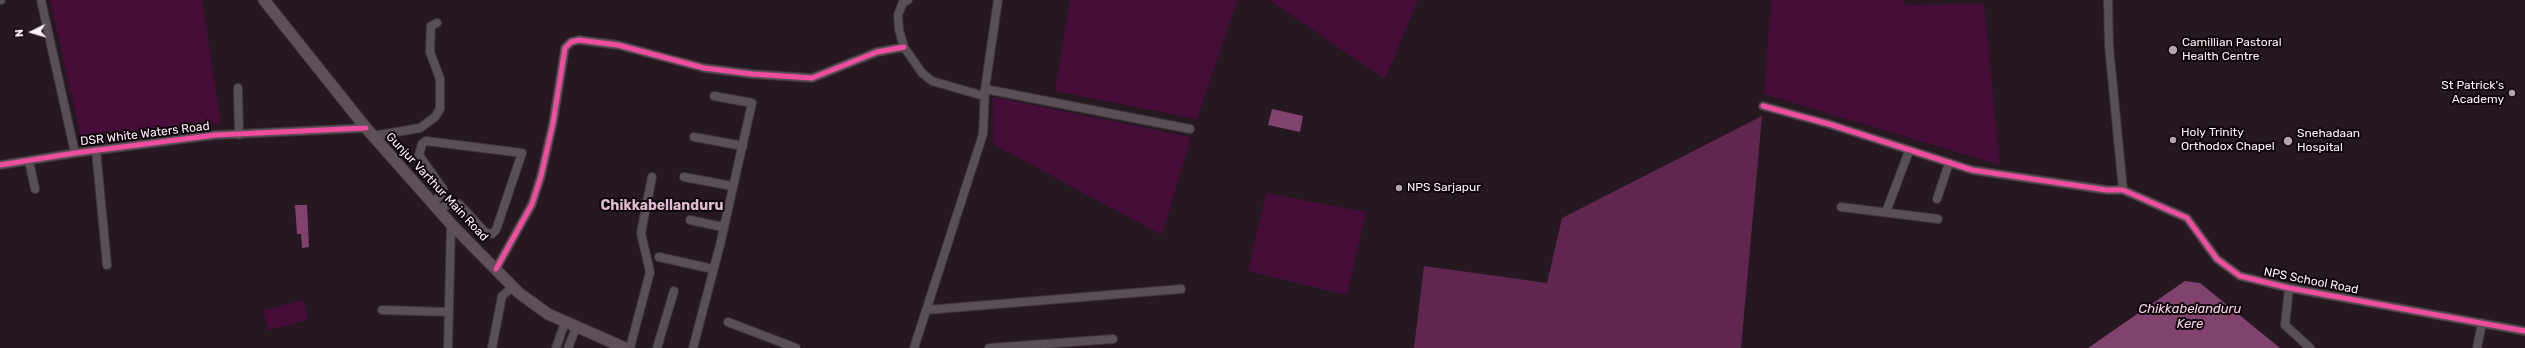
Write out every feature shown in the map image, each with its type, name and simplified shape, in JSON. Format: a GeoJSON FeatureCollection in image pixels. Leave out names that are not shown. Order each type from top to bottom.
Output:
{"type":"FeatureCollection","features":[{"type":"Feature","properties":{"kind":"main road","name":"Gunjur Varthur Main Road"},"geometry":{"type":"LineString","coordinates":[[264,0],[370,132],[451,224],[512,287],[548,314],[576,328],[625,348]]}},
{"type":"Feature","properties":{"kind":"street"},"geometry":{"type":"LineString","coordinates":[[41,0],[75,153]]}},
{"type":"Feature","properties":{"kind":"street"},"geometry":{"type":"LineString","coordinates":[[908,0],[904,2],[898,15],[899,30],[904,47],[922,73],[932,81],[985,93],[1190,129]]}},
{"type":"Feature","properties":{"kind":"street"},"geometry":{"type":"LineString","coordinates":[[914,348],[983,134],[985,93],[998,0]]}},
{"type":"Feature","properties":{"kind":"street"},"geometry":{"type":"LineString","coordinates":[[1763,106],[1829,124],[1909,151],[1972,170],[2107,190],[2123,190],[2109,46],[2108,0]]}},
{"type":"Feature","properties":{"kind":"street","name":"DSR White Waters Road"},"geometry":{"type":"LineString","coordinates":[[0,166],[75,153],[215,135],[370,132],[420,128],[435,117],[440,109],[440,79],[430,52],[432,26],[437,24]]}},
{"type":"Feature","properties":{"kind":"street"},"geometry":{"type":"LineString","coordinates":[[496,269],[532,204],[541,176],[553,123],[565,48],[571,42],[579,40],[618,45],[704,68],[752,74],[812,78],[877,52],[904,47]]}},
{"type":"Feature","properties":{"kind":"street"},"geometry":{"type":"LineString","coordinates":[[238,88],[239,135]]}},
{"type":"Feature","properties":{"kind":"street"},"geometry":{"type":"LineString","coordinates":[[693,348],[724,227],[732,186],[743,146],[752,103],[714,96]]}},
{"type":"Feature","properties":{"kind":"street"},"geometry":{"type":"LineString","coordinates":[[694,137],[743,146]]}},
{"type":"Feature","properties":{"kind":"street"},"geometry":{"type":"LineString","coordinates":[[426,141],[522,153],[496,230],[492,234],[485,232],[459,204],[451,203],[436,206],[443,189],[419,156],[422,144],[426,141]]}},
{"type":"Feature","properties":{"kind":"street"},"geometry":{"type":"LineString","coordinates":[[96,150],[106,265]]}},
{"type":"Feature","properties":{"kind":"street"},"geometry":{"type":"LineString","coordinates":[[1886,212],[1909,151]]}},
{"type":"Feature","properties":{"kind":"street"},"geometry":{"type":"LineString","coordinates":[[29,161],[35,189]]}},
{"type":"Feature","properties":{"kind":"street"},"geometry":{"type":"LineString","coordinates":[[1936,199],[1949,163]]}},
{"type":"Feature","properties":{"kind":"street"},"geometry":{"type":"LineString","coordinates":[[630,348],[650,272],[641,234],[652,177]]}},
{"type":"Feature","properties":{"kind":"street"},"geometry":{"type":"LineString","coordinates":[[684,177],[732,186]]}},
{"type":"Feature","properties":{"kind":"street","name":"NPS School Road"},"geometry":{"type":"LineString","coordinates":[[2123,190],[2187,218],[2217,259],[2240,276],[2289,288],[2525,331]]}},
{"type":"Feature","properties":{"kind":"street"},"geometry":{"type":"LineString","coordinates":[[1841,207],[1938,219]]}},
{"type":"Feature","properties":{"kind":"street"},"geometry":{"type":"LineString","coordinates":[[690,220],[724,227]]}},
{"type":"Feature","properties":{"kind":"street"},"geometry":{"type":"LineString","coordinates":[[448,348],[451,224]]}},
{"type":"Feature","properties":{"kind":"street"},"geometry":{"type":"LineString","coordinates":[[659,256],[713,269]]}},
{"type":"Feature","properties":{"kind":"street"},"geometry":{"type":"LineString","coordinates":[[492,348],[502,296],[512,287]]}},
{"type":"Feature","properties":{"kind":"street"},"geometry":{"type":"LineString","coordinates":[[2289,288],[2285,324],[2310,348]]}},
{"type":"Feature","properties":{"kind":"street"},"geometry":{"type":"LineString","coordinates":[[926,310],[1181,289]]}},
{"type":"Feature","properties":{"kind":"street"},"geometry":{"type":"LineString","coordinates":[[658,348],[674,291]]}},
{"type":"Feature","properties":{"kind":"street"},"geometry":{"type":"LineString","coordinates":[[382,310],[448,312]]}},
{"type":"Feature","properties":{"kind":"street"},"geometry":{"type":"LineString","coordinates":[[556,348],[565,322]]}},
{"type":"Feature","properties":{"kind":"street"},"geometry":{"type":"LineString","coordinates":[[728,322],[796,348]]}},
{"type":"Feature","properties":{"kind":"street"},"geometry":{"type":"LineString","coordinates":[[2477,348],[2482,323]]}},
{"type":"Feature","properties":{"kind":"street"},"geometry":{"type":"LineString","coordinates":[[568,348],[576,328]]}},
{"type":"Feature","properties":{"kind":"street"},"geometry":{"type":"LineString","coordinates":[[989,348],[1050,346],[1113,339]]}},
{"type":"Feature","properties":{"kind":"shaded area"},"geometry":{"type":"Polygon","coordinates":[[[50,0],[202,0],[221,123],[83,146],[50,0]]]}},
{"type":"Feature","properties":{"kind":"shaded area"},"geometry":{"type":"Polygon","coordinates":[[[1070,0],[1237,0],[1197,119],[1055,91],[1070,0]]]}},
{"type":"Feature","properties":{"kind":"shaded area"},"geometry":{"type":"Polygon","coordinates":[[[1269,0],[1418,0],[1385,79],[1269,0]]]}},
{"type":"Feature","properties":{"kind":"shaded area"},"geometry":{"type":"Polygon","coordinates":[[[1771,0],[1904,0],[1905,5],[1984,4],[2000,165],[1764,94],[1771,0]]]}},
{"type":"Feature","properties":{"kind":"shaded area"},"geometry":{"type":"Polygon","coordinates":[[[993,97],[1191,137],[1162,235],[993,144],[993,97]]]}},
{"type":"Feature","properties":{"kind":"shaded area"},"geometry":{"type":"Polygon","coordinates":[[[1762,116],[1741,348],[1414,348],[1424,266],[1547,283],[1562,218],[1762,116]]]}},
{"type":"Feature","properties":{"kind":"shaded area"},"geometry":{"type":"Polygon","coordinates":[[[1266,193],[1366,212],[1347,295],[1248,271],[1266,193]]]}},
{"type":"Feature","properties":{"kind":"shaded area"},"geometry":{"type":"Polygon","coordinates":[[[304,300],[308,320],[268,330],[263,310],[304,300]]]}},
{"type":"Feature","properties":{"kind":"water"},"geometry":{"type":"Polygon","coordinates":[[[1272,109],[1303,116],[1300,132],[1268,125],[1272,109]]]}},
{"type":"Feature","properties":{"kind":"water"},"geometry":{"type":"Polygon","coordinates":[[[295,205],[307,205],[309,247],[302,248],[301,234],[297,234],[295,205]]]}},
{"type":"Feature","properties":{"kind":"water","name":"Chikkabelanduru Kere"},"geometry":{"type":"Polygon","coordinates":[[[2185,281],[2200,283],[2280,348],[2088,348],[2185,281]]]}},
{"type":"Feature","properties":{"kind":"cycle path"},"geometry":{"type":"LineString","coordinates":[[496,269],[532,204],[541,176],[553,123],[565,48],[571,42],[579,40],[618,45],[704,68],[752,74],[812,78],[877,52],[904,47]]}},
{"type":"Feature","properties":{"kind":"cycle path"},"geometry":{"type":"LineString","coordinates":[[1763,106],[1829,124],[1972,170],[2107,190],[2123,190],[2187,218],[2217,259],[2240,276],[2289,288],[2525,331]]}},
{"type":"Feature","properties":{"kind":"cycle path"},"geometry":{"type":"LineString","coordinates":[[0,165],[75,153],[215,135],[366,128]]}},
{"type":"Feature","properties":{"kind":"place","name":"Camillian Pastoral Health Centre"},"geometry":{"type":"Point","coordinates":[2173,50]}},
{"type":"Feature","properties":{"kind":"place","name":"St Patrick's Academy"},"geometry":{"type":"Point","coordinates":[2512,93]}},
{"type":"Feature","properties":{"kind":"place","name":"Holy Trinity Orthodox Chapel"},"geometry":{"type":"Point","coordinates":[2173,140]}},
{"type":"Feature","properties":{"kind":"place","name":"Snehadaan Hospital"},"geometry":{"type":"Point","coordinates":[2288,141]}},
{"type":"Feature","properties":{"kind":"place","name":"NPS Sarjapur"},"geometry":{"type":"Point","coordinates":[1399,188]}},
{"type":"Feature","properties":{"kind":"district","name":"Chikkabellanduru"},"geometry":{"type":"Point","coordinates":[662,206]}}]}
